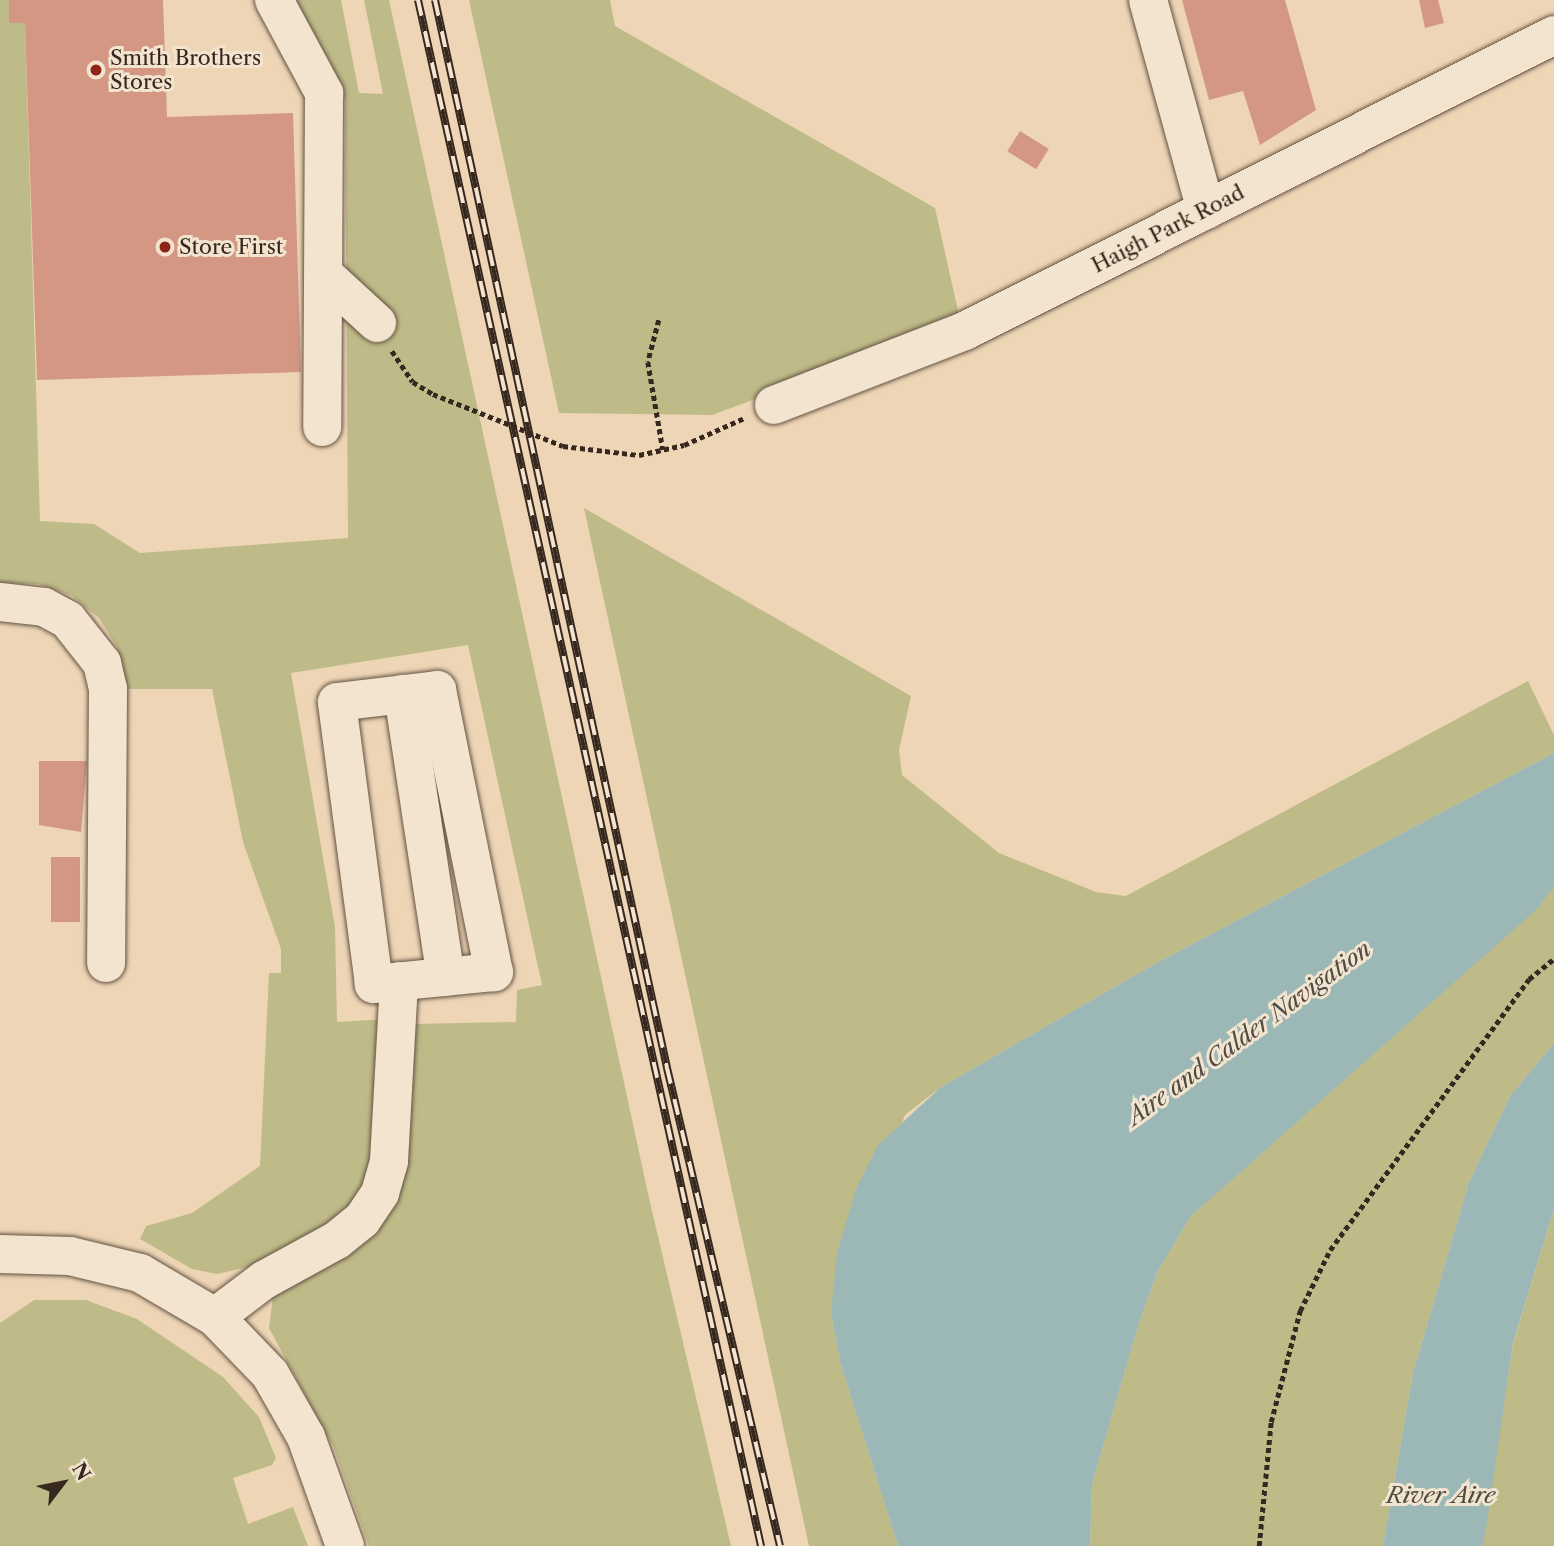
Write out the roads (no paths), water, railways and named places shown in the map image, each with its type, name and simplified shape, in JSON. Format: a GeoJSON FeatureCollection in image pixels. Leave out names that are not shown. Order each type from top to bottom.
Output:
{"type":"FeatureCollection","features":[{"type":"Feature","properties":{"kind":"street"},"geometry":{"type":"LineString","coordinates":[[274,0],[324,93],[327,277],[322,427]]}},
{"type":"Feature","properties":{"kind":"street"},"geometry":{"type":"LineString","coordinates":[[1148,0],[1206,210]]}},
{"type":"Feature","properties":{"kind":"street","name":"Haigh Park Road"},"geometry":{"type":"LineString","coordinates":[[774,405],[965,331],[1554,35]]}},
{"type":"Feature","properties":{"kind":"street"},"geometry":{"type":"LineString","coordinates":[[327,277],[377,323]]}},
{"type":"Feature","properties":{"kind":"street"},"geometry":{"type":"LineString","coordinates":[[0,602],[44,607],[68,620],[102,663],[108,689],[106,963]]}},
{"type":"Feature","properties":{"kind":"street"},"geometry":{"type":"LineString","coordinates":[[403,694],[446,976],[399,981],[374,984],[337,702],[403,694]]}},
{"type":"Feature","properties":{"kind":"street"},"geometry":{"type":"LineString","coordinates":[[215,1317],[264,1280],[337,1240],[362,1220],[380,1193],[389,1161],[399,981]]}},
{"type":"Feature","properties":{"kind":"street"},"geometry":{"type":"LineString","coordinates":[[0,1254],[70,1256],[140,1273],[215,1317],[270,1374],[306,1437],[343,1541]]}},
{"type":"Feature","properties":{"kind":"water","name":"Aire and Calder Navigation"},"geometry":{"type":"Polygon","coordinates":[[[1554,753],[1554,886],[1538,908],[1190,1217],[1157,1273],[1139,1323],[1092,1484],[1090,1546],[898,1546],[840,1362],[831,1313],[837,1253],[856,1189],[878,1145],[941,1087],[1151,966],[1554,753]]]}},
{"type":"Feature","properties":{"kind":"water","name":"River Aire"},"geometry":{"type":"Polygon","coordinates":[[[1554,1043],[1554,1209],[1513,1343],[1482,1546],[1383,1546],[1413,1373],[1469,1182],[1510,1096],[1554,1043]]]}},
{"type":"Feature","properties":{"kind":"railway"},"geometry":{"type":"LineString","coordinates":[[418,0],[761,1546]]}},
{"type":"Feature","properties":{"kind":"railway"},"geometry":{"type":"LineString","coordinates":[[435,0],[667,1068],[780,1546]]}},
{"type":"Feature","properties":{"kind":"place","name":"Smith Brothers Stores"},"geometry":{"type":"Point","coordinates":[96,70]}},
{"type":"Feature","properties":{"kind":"place","name":"Store First"},"geometry":{"type":"Point","coordinates":[165,247]}}]}
